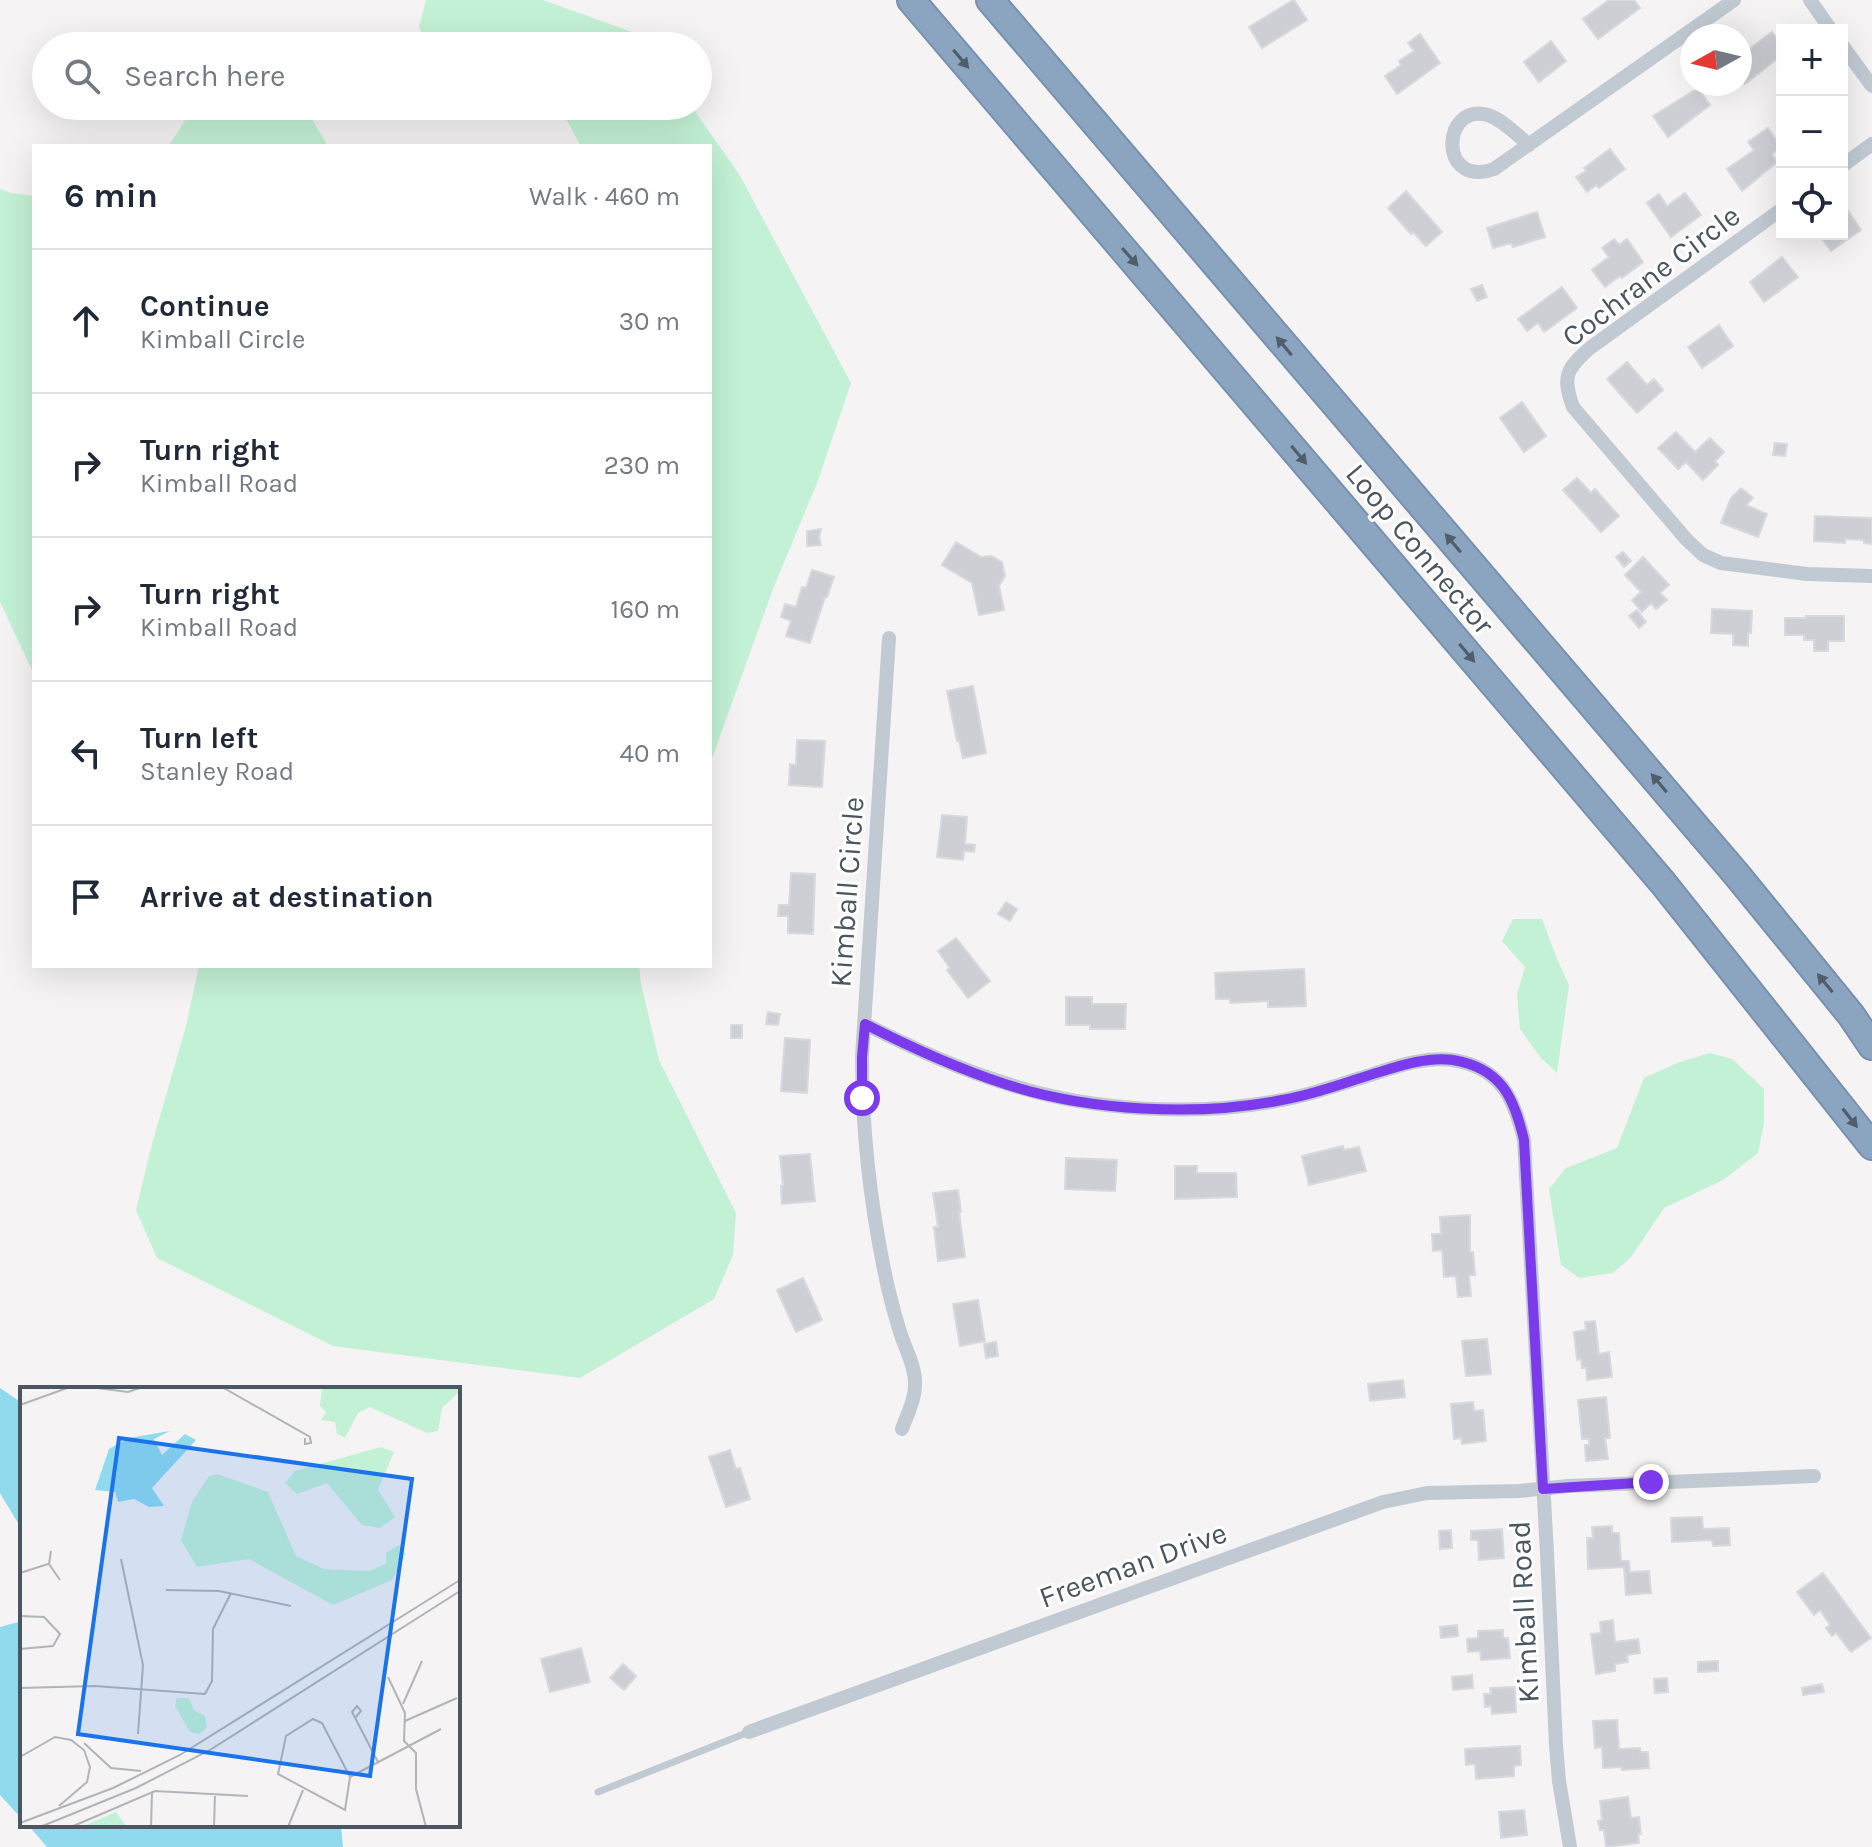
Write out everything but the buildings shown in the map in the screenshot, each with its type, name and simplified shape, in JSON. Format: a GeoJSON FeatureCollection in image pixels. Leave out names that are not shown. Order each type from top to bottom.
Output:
{"type":"FeatureCollection","features":[{"type":"Feature","properties":{"kind":"highway","name":"Loop Connector"},"geometry":{"type":"LineString","coordinates":[[911,0],[1663,883],[1872,1146]]}},
{"type":"Feature","properties":{"kind":"highway","name":"Loop Connector"},"geometry":{"type":"LineString","coordinates":[[990,0],[1737,875],[1851,1015],[1872,1046]]}},
{"type":"Feature","properties":{"kind":"street"},"geometry":{"type":"LineString","coordinates":[[1529,145],[1499,121],[1481,114],[1462,120],[1455,128],[1451,147],[1454,157],[1467,170],[1476,173],[1494,169],[1529,145],[1734,0]]}},
{"type":"Feature","properties":{"kind":"street"},"geometry":{"type":"LineString","coordinates":[[1810,0],[1827,24]]}},
{"type":"Feature","properties":{"kind":"street"},"geometry":{"type":"LineString","coordinates":[[1848,53],[1872,86]]}},
{"type":"Feature","properties":{"kind":"street"},"geometry":{"type":"LineString","coordinates":[[1848,162],[1872,144]]}},
{"type":"Feature","properties":{"kind":"street","name":"Cochrane Circle"},"geometry":{"type":"LineString","coordinates":[[1776,213],[1590,348],[1573,363],[1567,375],[1567,390],[1573,407],[1703,555],[1721,563],[1747,568],[1872,576]]}},
{"type":"Feature","properties":{"kind":"street","name":"Kimball Circle"},"geometry":{"type":"LineString","coordinates":[[889,638],[862,1057],[862,1098],[869,1189],[877,1238],[891,1303],[916,1383],[902,1429]]}},
{"type":"Feature","properties":{"kind":"street","name":"Kimball Road"},"geometry":{"type":"LineString","coordinates":[[865,1024],[949,1064],[1008,1085],[1100,1104],[1198,1110],[1245,1106],[1283,1100],[1394,1067],[1452,1060],[1474,1066],[1493,1077],[1508,1092],[1524,1140],[1556,1745],[1570,1847]]}},
{"type":"Feature","properties":{"kind":"street","name":"Freeman Drive"},"geometry":{"type":"LineString","coordinates":[[749,1732],[1383,1502],[1427,1493],[1814,1476]]}},
{"type":"Feature","properties":{"kind":"lane"},"geometry":{"type":"LineString","coordinates":[[598,1792],[749,1732]]}},
{"type":"Feature","properties":{"kind":"green space"},"geometry":{"type":"Polygon","coordinates":[[[426,0],[543,0],[632,32],[421,32],[419,27],[426,0]]]}},
{"type":"Feature","properties":{"kind":"green space"},"geometry":{"type":"Polygon","coordinates":[[[185,120],[312,120],[327,144],[169,144],[185,120]]]}},
{"type":"Feature","properties":{"kind":"green space"},"geometry":{"type":"Polygon","coordinates":[[[567,120],[701,120],[739,174],[851,383],[817,483],[773,589],[712,758],[712,144],[580,144],[567,120]]]}},
{"type":"Feature","properties":{"kind":"green space"},"geometry":{"type":"Polygon","coordinates":[[[0,189],[32,196],[32,671],[0,602],[0,189]]]}},
{"type":"Feature","properties":{"kind":"green space"},"geometry":{"type":"Polygon","coordinates":[[[1513,919],[1542,919],[1569,985],[1557,1073],[1540,1057],[1520,1029],[1517,994],[1525,967],[1502,941],[1513,919]]]}},
{"type":"Feature","properties":{"kind":"green space"},"geometry":{"type":"Polygon","coordinates":[[[199,968],[639,968],[659,1060],[736,1213],[733,1255],[714,1299],[580,1378],[333,1346],[157,1258],[136,1210],[199,968]]]}},
{"type":"Feature","properties":{"kind":"green space"},"geometry":{"type":"Polygon","coordinates":[[[1710,1053],[1732,1059],[1764,1089],[1764,1123],[1758,1153],[1723,1180],[1664,1208],[1631,1257],[1613,1273],[1579,1278],[1561,1265],[1549,1189],[1566,1168],[1617,1148],[1644,1078],[1710,1053]]]}},
{"type":"Feature","properties":{"kind":"water"},"geometry":{"type":"Polygon","coordinates":[[[0,1388],[20,1402],[20,1524],[0,1493],[0,1388]]]}},
{"type":"Feature","properties":{"kind":"water"},"geometry":{"type":"Polygon","coordinates":[[[20,1622],[20,1817],[0,1795],[0,1627],[20,1622]]]}},
{"type":"Feature","properties":{"kind":"water"},"geometry":{"type":"Polygon","coordinates":[[[30,1827],[341,1827],[343,1847],[47,1847],[30,1827]]]}},
{"type":"Feature","properties":{"kind":"route"},"geometry":{"type":"LineString","coordinates":[[862,1098],[865,1024],[949,1064],[1008,1085],[1100,1104],[1150,1109],[1198,1110],[1283,1100],[1424,1061],[1452,1060],[1474,1066],[1493,1077],[1508,1092],[1524,1140],[1543,1489],[1651,1482]]}}]}
